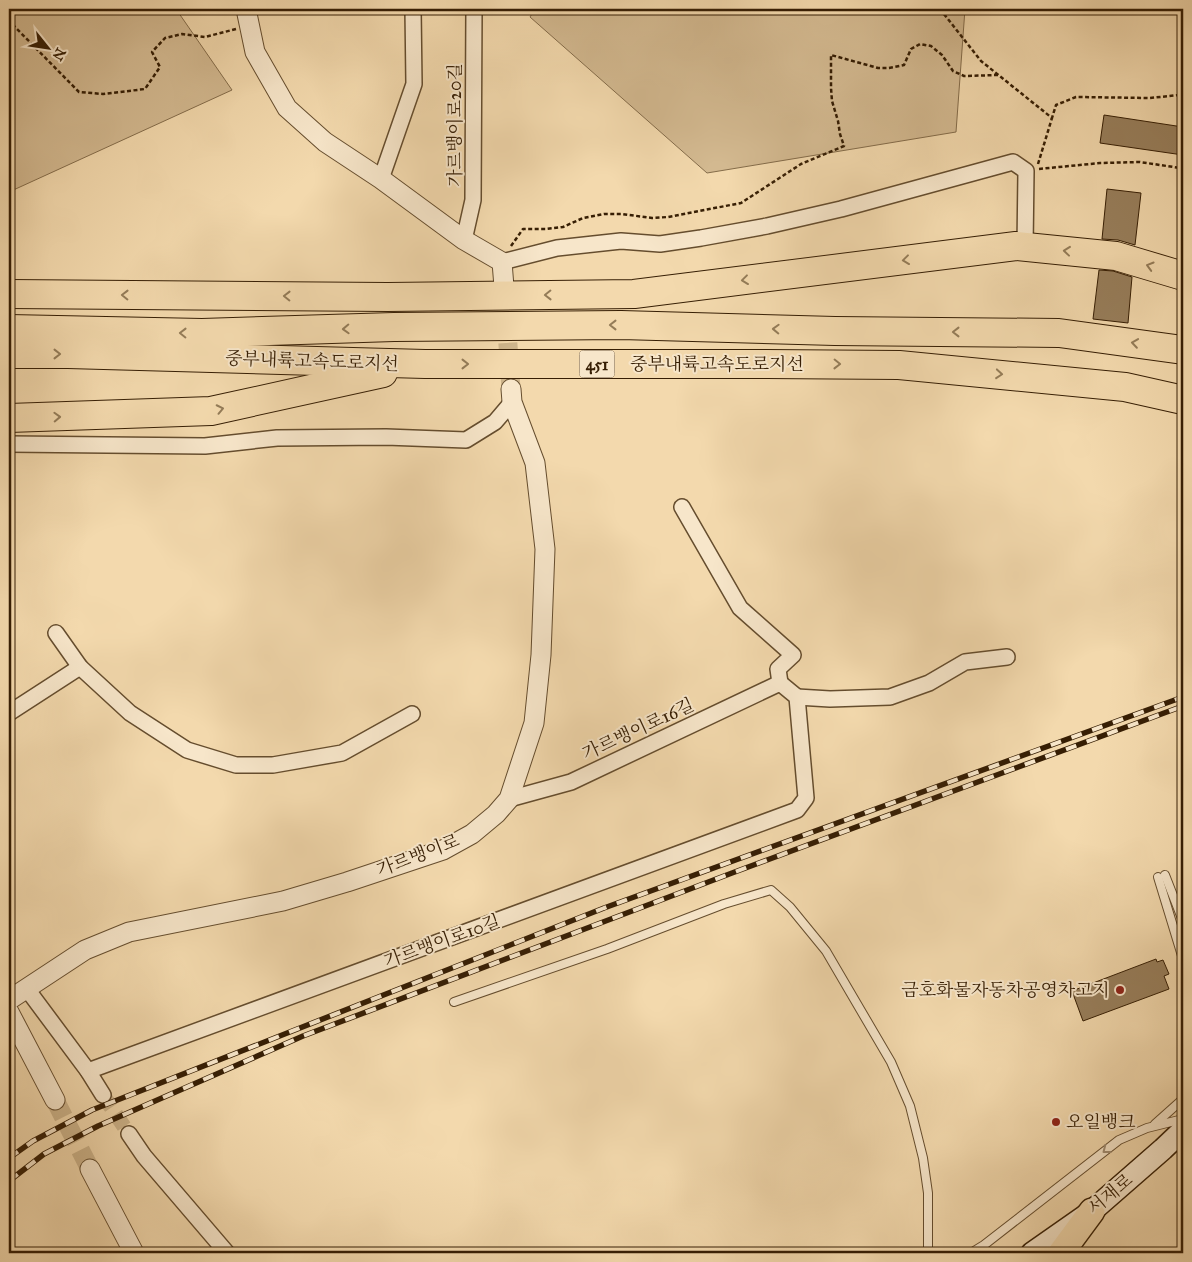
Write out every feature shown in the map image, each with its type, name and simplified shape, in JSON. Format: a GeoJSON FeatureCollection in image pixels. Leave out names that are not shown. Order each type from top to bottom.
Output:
{"type":"FeatureCollection","features":[{"type":"Feature","properties":{"kind":"highway"},"geometry":{"type":"LineString","coordinates":[[9,294],[378,297],[634,294],[1016,246],[1116,256],[1183,276]]}},
{"type":"Feature","properties":{"kind":"highway","name":"중부내륙고속도로지선"},"geometry":{"type":"LineString","coordinates":[[9,329],[202,333],[394,327],[621,325],[835,331],[1059,332],[1183,350]]}},
{"type":"Feature","properties":{"kind":"highway","name":"중부내륙고속도로지선"},"geometry":{"type":"LineString","coordinates":[[9,354],[425,364],[899,365],[1125,387],[1183,400]]}},
{"type":"Feature","properties":{"kind":"highway"},"geometry":{"type":"LineString","coordinates":[[9,418],[211,411],[425,364]]}},
{"type":"Feature","properties":{"kind":"highway"},"geometry":{"type":"LineString","coordinates":[[1062,1253],[1092,1211]]}},
{"type":"Feature","properties":{"kind":"main road","name":"서재로"},"geometry":{"type":"LineString","coordinates":[[1032,1253],[1092,1211],[1183,1130]]}},
{"type":"Feature","properties":{"kind":"street"},"geometry":{"type":"LineString","coordinates":[[246,9],[254,52],[287,108],[325,142],[464,240],[505,256],[621,241],[660,244],[767,226],[841,209],[1013,162],[1026,171],[1025,247]]}},
{"type":"Feature","properties":{"kind":"street"},"geometry":{"type":"LineString","coordinates":[[380,179],[414,84],[413,9]]}},
{"type":"Feature","properties":{"kind":"street","name":"가르뱅이로20길"},"geometry":{"type":"LineString","coordinates":[[464,240],[474,200],[474,9]]}},
{"type":"Feature","properties":{"kind":"street"},"geometry":{"type":"LineString","coordinates":[[504,287],[505,256]]}},
{"type":"Feature","properties":{"kind":"street"},"geometry":{"type":"LineString","coordinates":[[9,444],[205,446],[277,438],[386,436],[466,440],[495,422],[512,395]]}},
{"type":"Feature","properties":{"kind":"street","name":"가르뱅이로"},"geometry":{"type":"LineString","coordinates":[[9,1000],[85,950],[129,932],[283,901],[443,850],[472,834],[496,814],[509,799],[534,723],[541,655],[545,549],[535,463],[512,395]]}},
{"type":"Feature","properties":{"kind":"street"},"geometry":{"type":"LineString","coordinates":[[682,507],[740,608],[793,655],[778,668],[780,683],[797,697],[830,699],[890,696],[929,683],[966,662],[1007,657]]}},
{"type":"Feature","properties":{"kind":"street"},"geometry":{"type":"LineString","coordinates":[[56,633],[80,667],[130,713],[187,750],[236,765],[274,765],[342,753],[412,714]]}},
{"type":"Feature","properties":{"kind":"street"},"geometry":{"type":"LineString","coordinates":[[9,713],[80,667]]}},
{"type":"Feature","properties":{"kind":"street","name":"가르뱅이로16길"},"geometry":{"type":"LineString","coordinates":[[509,799],[571,782],[780,683]]}},
{"type":"Feature","properties":{"kind":"street","name":"가르뱅이로10길"},"geometry":{"type":"LineString","coordinates":[[88,1071],[797,810],[806,798],[797,697]]}},
{"type":"Feature","properties":{"kind":"street"},"geometry":{"type":"LineString","coordinates":[[27,989],[88,1071],[103,1095]]}},
{"type":"Feature","properties":{"kind":"street"},"geometry":{"type":"LineString","coordinates":[[9,1012],[54,1100]]}},
{"type":"Feature","properties":{"kind":"street"},"geometry":{"type":"LineString","coordinates":[[129,1134],[144,1156],[227,1253]]}},
{"type":"Feature","properties":{"kind":"street"},"geometry":{"type":"LineString","coordinates":[[90,1169],[134,1253]]}},
{"type":"Feature","properties":{"kind":"lane"},"geometry":{"type":"LineString","coordinates":[[1183,921],[1162,876],[1183,959]]}},
{"type":"Feature","properties":{"kind":"lane"},"geometry":{"type":"LineString","coordinates":[[454,1002],[607,949],[724,904],[771,890],[790,907],[826,951],[891,1062],[899,1080],[910,1106],[923,1158],[928,1193],[928,1253]]}},
{"type":"Feature","properties":{"kind":"lane"},"geometry":{"type":"LineString","coordinates":[[1154,1126],[1183,1098]]}},
{"type":"Feature","properties":{"kind":"lane"},"geometry":{"type":"LineString","coordinates":[[971,1253],[984,1245],[1119,1140],[1147,1128],[1183,1119]]}},
{"type":"Feature","properties":{"kind":"path"},"geometry":{"type":"LineString","coordinates":[[940,9],[981,61],[1052,118]]}},
{"type":"Feature","properties":{"kind":"path"},"geometry":{"type":"LineString","coordinates":[[9,19],[79,92],[103,94],[145,89],[160,67],[152,52],[165,38],[182,34],[205,37],[240,28]]}},
{"type":"Feature","properties":{"kind":"path"},"geometry":{"type":"LineString","coordinates":[[505,256],[523,229],[564,227],[584,218],[604,214],[652,218],[668,217],[741,203],[802,164],[844,146],[832,101],[831,55],[878,68],[889,68],[904,65],[911,49],[920,44],[931,46],[942,55],[953,71],[964,76],[998,75]]}},
{"type":"Feature","properties":{"kind":"path"},"geometry":{"type":"LineString","coordinates":[[1183,92],[1179,95],[1150,98],[1076,98],[1056,105],[1036,170],[1100,162],[1140,162],[1180,168],[1183,171]]}},
{"type":"Feature","properties":{"kind":"shaded area"},"geometry":{"type":"Polygon","coordinates":[[[9,9],[176,9],[232,90],[9,192],[9,9]]]}},
{"type":"Feature","properties":{"kind":"shaded area"},"geometry":{"type":"Polygon","coordinates":[[[535,9],[965,9],[956,132],[707,173],[530,17],[535,9]]]}},
{"type":"Feature","properties":{"kind":"building"},"geometry":{"type":"Polygon","coordinates":[[[1104,115],[1183,127],[1183,155],[1100,143],[1104,115]]]}},
{"type":"Feature","properties":{"kind":"building"},"geometry":{"type":"Polygon","coordinates":[[[1107,189],[1141,193],[1135,245],[1118,240],[1102,239],[1107,189]]]}},
{"type":"Feature","properties":{"kind":"building"},"geometry":{"type":"Polygon","coordinates":[[[1099,270],[1113,271],[1132,277],[1128,323],[1093,319],[1099,270]]]}},
{"type":"Feature","properties":{"kind":"building","name":"금호화물자동차공영차고지"},"geometry":{"type":"Polygon","coordinates":[[[1156,959],[1157,962],[1163,960],[1169,974],[1164,976],[1169,989],[1083,1021],[1072,991],[1156,959]]]}},
{"type":"Feature","properties":{"kind":"tunnel"},"geometry":{"type":"LineString","coordinates":[[504,287],[511,389]]}},
{"type":"Feature","properties":{"kind":"tunnel"},"geometry":{"type":"LineString","coordinates":[[103,1095],[129,1134]]}},
{"type":"Feature","properties":{"kind":"tunnel"},"geometry":{"type":"LineString","coordinates":[[55,1100],[90,1169]]}},
{"type":"Feature","properties":{"kind":"railway"},"geometry":{"type":"LineString","coordinates":[[9,1158],[33,1141],[92,1110],[604,908],[1183,697]]}},
{"type":"Feature","properties":{"kind":"railway"},"geometry":{"type":"LineString","coordinates":[[9,1181],[44,1154],[98,1126],[303,1036],[732,873],[1183,706]]}},
{"type":"Feature","properties":{"kind":"place","name":"금호화물자동차공영차고지"},"geometry":{"type":"Point","coordinates":[1120,990]}},
{"type":"Feature","properties":{"kind":"place","name":"오일뱅크"},"geometry":{"type":"Point","coordinates":[1056,1122]}}]}
